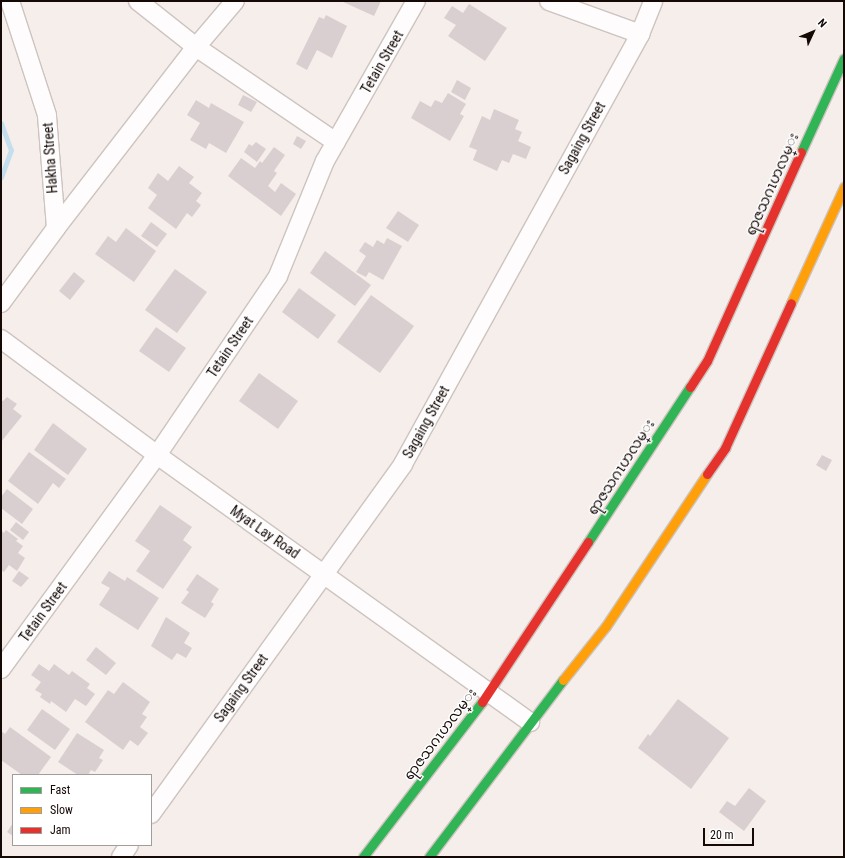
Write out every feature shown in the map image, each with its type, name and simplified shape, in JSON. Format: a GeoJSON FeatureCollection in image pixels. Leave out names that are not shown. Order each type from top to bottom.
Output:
{"type":"FeatureCollection","features":[{"type":"Feature","properties":{"kind":"main road","name":"ရာဇသဂၤဟလမ္း"},"geometry":{"type":"LineString","coordinates":[[363,857],[489,692],[707,361],[844,58]]}},
{"type":"Feature","properties":{"kind":"main road"},"geometry":{"type":"LineString","coordinates":[[429,857],[530,722],[606,626],[725,448],[844,187]]}},
{"type":"Feature","properties":{"kind":"street","name":"Hakha Street"},"geometry":{"type":"LineString","coordinates":[[10,1],[47,115],[56,228]]}},
{"type":"Feature","properties":{"kind":"street"},"geometry":{"type":"LineString","coordinates":[[138,1],[196,46],[336,142]]}},
{"type":"Feature","properties":{"kind":"street"},"geometry":{"type":"LineString","coordinates":[[1,303],[56,228],[196,46],[235,1]]}},
{"type":"Feature","properties":{"kind":"street","name":"Tetain Street"},"geometry":{"type":"LineString","coordinates":[[1,668],[157,455],[278,276],[326,161],[416,1]]}},
{"type":"Feature","properties":{"kind":"street"},"geometry":{"type":"LineString","coordinates":[[549,1],[640,34]]}},
{"type":"Feature","properties":{"kind":"street","name":"Sagaing Street"},"geometry":{"type":"LineString","coordinates":[[152,813],[323,573],[403,464],[640,34],[653,1]]}},
{"type":"Feature","properties":{"kind":"street","name":"Myat Lay Road"},"geometry":{"type":"LineString","coordinates":[[1,339],[157,455],[530,722]]}},
{"type":"Feature","properties":{"kind":"street"},"geometry":{"type":"LineString","coordinates":[[120,857],[128,846]]}},
{"type":"Feature","properties":{"kind":"building"},"geometry":{"type":"Polygon","coordinates":[[[341,1],[381,1],[374,16],[341,1]]]}},
{"type":"Feature","properties":{"kind":"building"},"geometry":{"type":"Polygon","coordinates":[[[469,4],[507,28],[485,61],[448,36],[456,25],[444,18],[452,6],[463,13],[469,4]]]}},
{"type":"Feature","properties":{"kind":"building"},"geometry":{"type":"Polygon","coordinates":[[[326,15],[347,26],[332,58],[317,50],[307,70],[296,64],[319,17],[324,19],[326,15]]]}},
{"type":"Feature","properties":{"kind":"building"},"geometry":{"type":"Polygon","coordinates":[[[457,80],[471,88],[465,100],[451,92],[457,80]]]}},
{"type":"Feature","properties":{"kind":"building"},"geometry":{"type":"Polygon","coordinates":[[[448,93],[466,104],[460,114],[464,116],[450,141],[411,118],[420,101],[431,107],[435,100],[442,103],[448,93]]]}},
{"type":"Feature","properties":{"kind":"building"},"geometry":{"type":"Polygon","coordinates":[[[243,95],[257,102],[251,112],[238,105],[243,95]]]}},
{"type":"Feature","properties":{"kind":"building"},"geometry":{"type":"Polygon","coordinates":[[[196,100],[209,108],[211,103],[244,122],[226,153],[209,143],[206,149],[190,140],[200,123],[187,115],[196,100]]]}},
{"type":"Feature","properties":{"kind":"building"},"geometry":{"type":"Polygon","coordinates":[[[494,109],[519,120],[515,129],[522,132],[518,141],[531,147],[526,159],[513,154],[509,163],[502,160],[497,171],[473,160],[477,150],[469,147],[482,116],[490,120],[494,109]]]}},
{"type":"Feature","properties":{"kind":"building"},"geometry":{"type":"Polygon","coordinates":[[[297,136],[306,141],[301,149],[293,144],[297,136]]]}},
{"type":"Feature","properties":{"kind":"building"},"geometry":{"type":"Polygon","coordinates":[[[256,142],[266,149],[257,162],[244,152],[249,144],[252,146],[256,142]]]}},
{"type":"Feature","properties":{"kind":"building"},"geometry":{"type":"Polygon","coordinates":[[[274,147],[285,155],[274,171],[277,173],[268,186],[275,192],[281,183],[296,194],[281,216],[228,176],[241,158],[255,168],[260,161],[262,163],[274,147]]]}},
{"type":"Feature","properties":{"kind":"building"},"geometry":{"type":"Polygon","coordinates":[[[179,166],[194,177],[189,183],[202,193],[196,201],[201,205],[192,217],[187,213],[176,229],[148,208],[157,195],[148,188],[158,173],[168,181],[179,166]]]}},
{"type":"Feature","properties":{"kind":"building"},"geometry":{"type":"Polygon","coordinates":[[[398,211],[419,225],[408,242],[386,228],[398,211]]]}},
{"type":"Feature","properties":{"kind":"building"},"geometry":{"type":"Polygon","coordinates":[[[151,222],[167,234],[157,247],[141,236],[151,222]]]}},
{"type":"Feature","properties":{"kind":"building"},"geometry":{"type":"Polygon","coordinates":[[[126,228],[156,251],[134,282],[95,254],[108,236],[116,242],[126,228]]]}},
{"type":"Feature","properties":{"kind":"building"},"geometry":{"type":"Polygon","coordinates":[[[387,238],[402,246],[383,280],[369,272],[366,277],[356,272],[366,256],[359,251],[365,242],[373,247],[377,240],[384,244],[387,238]]]}},
{"type":"Feature","properties":{"kind":"building"},"geometry":{"type":"Polygon","coordinates":[[[325,251],[371,285],[355,306],[310,273],[325,251]]]}},
{"type":"Feature","properties":{"kind":"building"},"geometry":{"type":"Polygon","coordinates":[[[175,269],[207,292],[177,333],[145,310],[175,269]]]}},
{"type":"Feature","properties":{"kind":"building"},"geometry":{"type":"Polygon","coordinates":[[[74,272],[85,281],[70,300],[59,291],[74,272]]]}},
{"type":"Feature","properties":{"kind":"building"},"geometry":{"type":"Polygon","coordinates":[[[299,288],[336,315],[318,339],[282,312],[299,288]]]}},
{"type":"Feature","properties":{"kind":"building"},"geometry":{"type":"Polygon","coordinates":[[[371,295],[414,326],[380,373],[337,342],[371,295]]]}},
{"type":"Feature","properties":{"kind":"building"},"geometry":{"type":"Polygon","coordinates":[[[156,327],[186,348],[169,372],[139,351],[156,327]]]}},
{"type":"Feature","properties":{"kind":"building"},"geometry":{"type":"Polygon","coordinates":[[[259,373],[298,401],[278,429],[239,401],[259,373]]]}},
{"type":"Feature","properties":{"kind":"building"},"geometry":{"type":"Polygon","coordinates":[[[7,397],[17,404],[13,409],[22,416],[1,442],[1,400],[3,401],[7,397]]]}},
{"type":"Feature","properties":{"kind":"building"},"geometry":{"type":"Polygon","coordinates":[[[53,423],[87,449],[68,475],[34,450],[53,423]]]}},
{"type":"Feature","properties":{"kind":"building"},"geometry":{"type":"Polygon","coordinates":[[[29,452],[66,479],[59,488],[53,483],[38,504],[8,481],[29,452]]]}},
{"type":"Feature","properties":{"kind":"building"},"geometry":{"type":"Polygon","coordinates":[[[822,455],[832,460],[826,471],[816,465],[822,455]]]}},
{"type":"Feature","properties":{"kind":"building"},"geometry":{"type":"Polygon","coordinates":[[[7,489],[33,509],[22,524],[1,508],[1,497],[7,489]]]}},
{"type":"Feature","properties":{"kind":"building"},"geometry":{"type":"Polygon","coordinates":[[[160,505],[192,527],[183,540],[192,547],[163,589],[136,571],[150,551],[135,541],[160,505]]]}},
{"type":"Feature","properties":{"kind":"building"},"geometry":{"type":"Polygon","coordinates":[[[16,522],[29,532],[23,540],[10,530],[16,522]]]}},
{"type":"Feature","properties":{"kind":"building"},"geometry":{"type":"Polygon","coordinates":[[[1,530],[4,533],[6,530],[18,539],[16,541],[23,546],[18,553],[25,558],[17,571],[9,565],[4,572],[1,570],[1,530]]]}},
{"type":"Feature","properties":{"kind":"building"},"geometry":{"type":"Polygon","coordinates":[[[19,571],[29,578],[21,587],[12,581],[19,571]]]}},
{"type":"Feature","properties":{"kind":"building"},"geometry":{"type":"Polygon","coordinates":[[[109,571],[125,581],[127,577],[159,598],[138,630],[99,605],[110,588],[101,583],[109,571]]]}},
{"type":"Feature","properties":{"kind":"building"},"geometry":{"type":"Polygon","coordinates":[[[197,574],[219,589],[211,602],[214,604],[205,618],[181,603],[189,592],[186,590],[197,574]]]}},
{"type":"Feature","properties":{"kind":"building"},"geometry":{"type":"Polygon","coordinates":[[[166,617],[190,633],[184,643],[192,648],[186,658],[177,653],[172,660],[151,646],[166,617]]]}},
{"type":"Feature","properties":{"kind":"building"},"geometry":{"type":"Polygon","coordinates":[[[96,647],[116,663],[106,675],[86,660],[96,647]]]}},
{"type":"Feature","properties":{"kind":"building"},"geometry":{"type":"Polygon","coordinates":[[[39,664],[49,671],[54,664],[69,675],[72,671],[90,684],[87,688],[95,694],[86,706],[75,699],[66,712],[51,701],[50,704],[40,697],[42,694],[35,690],[41,682],[31,675],[39,664]]]}},
{"type":"Feature","properties":{"kind":"building"},"geometry":{"type":"Polygon","coordinates":[[[123,682],[150,702],[142,714],[147,717],[140,727],[148,733],[138,746],[130,740],[123,750],[85,722],[108,690],[114,694],[123,682]]]}},
{"type":"Feature","properties":{"kind":"building"},"geometry":{"type":"Polygon","coordinates":[[[678,699],[729,738],[691,789],[638,748],[648,734],[650,736],[678,699]]]}},
{"type":"Feature","properties":{"kind":"building"},"geometry":{"type":"Polygon","coordinates":[[[42,709],[70,729],[55,750],[27,730],[42,709]]]}},
{"type":"Feature","properties":{"kind":"building"},"geometry":{"type":"Polygon","coordinates":[[[10,727],[51,757],[39,774],[21,774],[1,760],[1,731],[5,734],[10,727]]]}},
{"type":"Feature","properties":{"kind":"building"},"geometry":{"type":"Polygon","coordinates":[[[77,733],[104,750],[99,758],[103,760],[95,772],[91,770],[89,774],[76,774],[58,762],[77,733]]]}},
{"type":"Feature","properties":{"kind":"building"},"geometry":{"type":"Polygon","coordinates":[[[749,788],[766,801],[744,831],[719,812],[727,801],[735,806],[749,788]]]}},
{"type":"Feature","properties":{"kind":"building"},"geometry":{"type":"Polygon","coordinates":[[[12,824],[12,835],[7,832],[12,824]]]}},
{"type":"Feature","properties":{"kind":"waterway"},"geometry":{"type":"LineString","coordinates":[[1,123],[11,150],[1,177]]}},
{"type":"Feature","properties":{"kind":"traffic: fast"},"geometry":{"type":"LineString","coordinates":[[801,152],[844,58]]}},
{"type":"Feature","properties":{"kind":"traffic: fast"},"geometry":{"type":"LineString","coordinates":[[588,542],[690,387]]}},
{"type":"Feature","properties":{"kind":"traffic: fast"},"geometry":{"type":"LineString","coordinates":[[429,857],[563,680]]}},
{"type":"Feature","properties":{"kind":"traffic: fast"},"geometry":{"type":"LineString","coordinates":[[363,857],[482,702]]}},
{"type":"Feature","properties":{"kind":"traffic: slow"},"geometry":{"type":"LineString","coordinates":[[791,303],[844,187]]}},
{"type":"Feature","properties":{"kind":"traffic: slow"},"geometry":{"type":"LineString","coordinates":[[563,680],[606,626],[707,474]]}},
{"type":"Feature","properties":{"kind":"traffic: jam"},"geometry":{"type":"LineString","coordinates":[[690,387],[707,361],[801,152]]}},
{"type":"Feature","properties":{"kind":"traffic: jam"},"geometry":{"type":"LineString","coordinates":[[707,474],[725,448],[791,303]]}},
{"type":"Feature","properties":{"kind":"traffic: jam"},"geometry":{"type":"LineString","coordinates":[[482,702],[588,542]]}}]}
